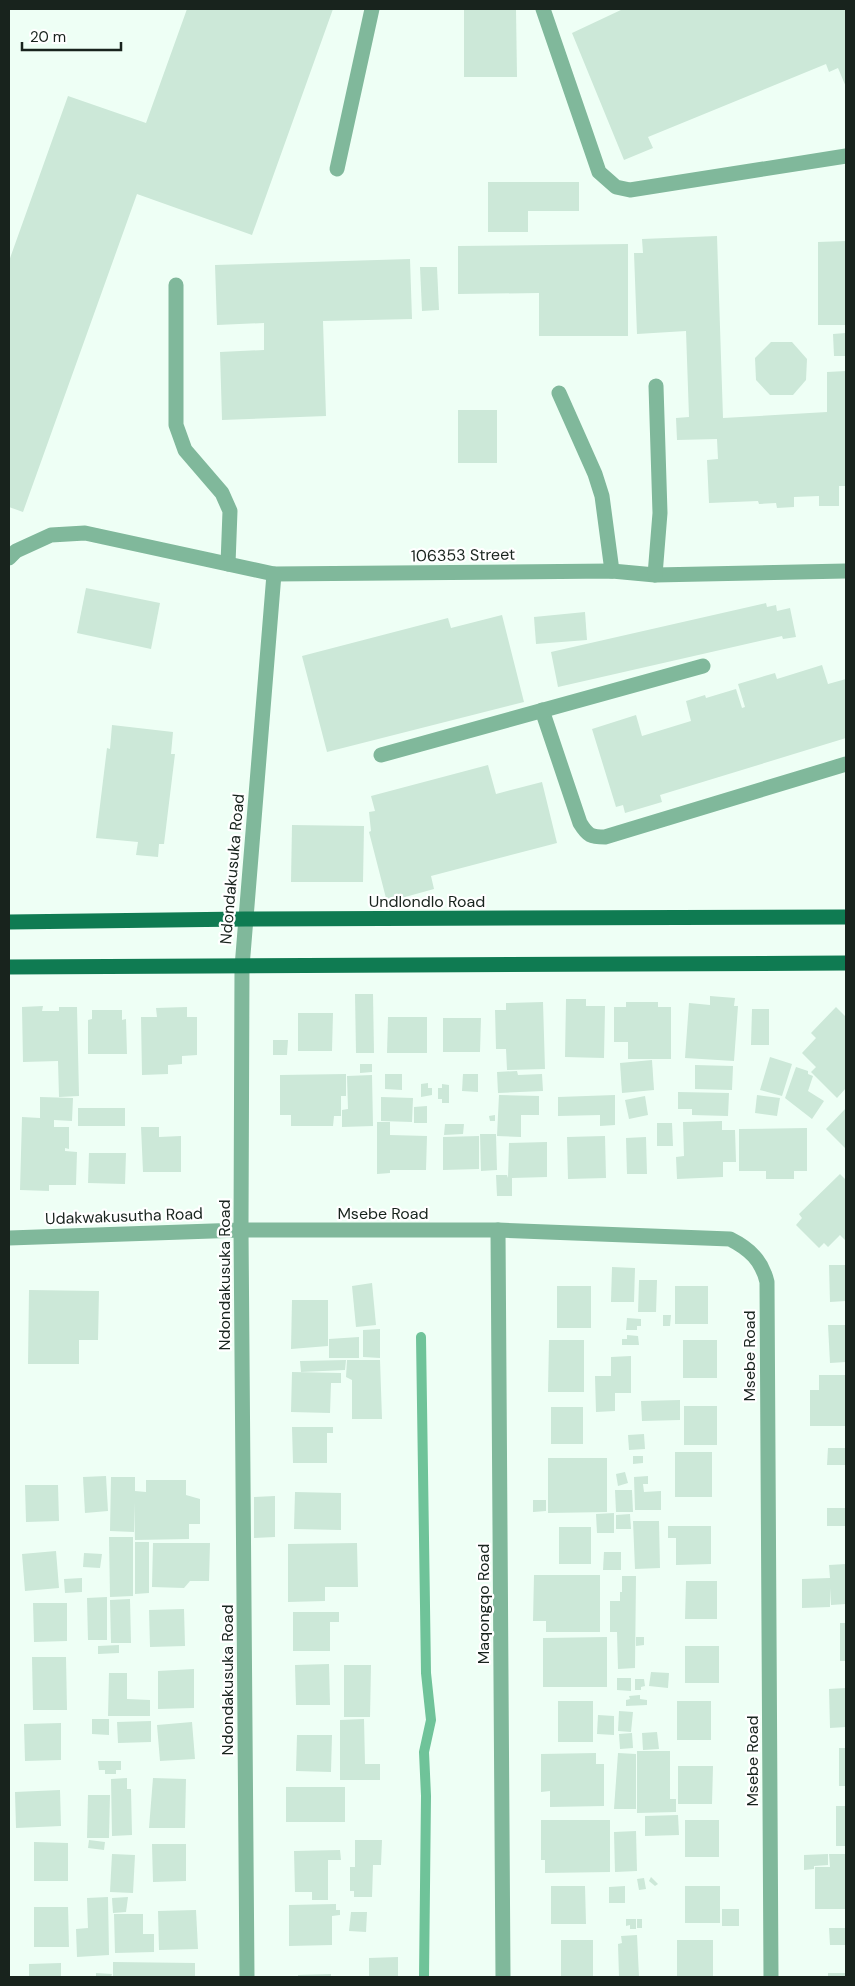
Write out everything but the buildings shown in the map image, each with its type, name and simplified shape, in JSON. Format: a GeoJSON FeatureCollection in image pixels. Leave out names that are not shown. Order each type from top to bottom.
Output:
{"type":"FeatureCollection","features":[{"type":"Feature","properties":{"kind":"main road","name":"Undlondlo Road"},"geometry":{"type":"LineString","coordinates":[[9,922],[245,919],[846,917]]}},
{"type":"Feature","properties":{"kind":"main road"},"geometry":{"type":"LineString","coordinates":[[9,967],[846,963]]}},
{"type":"Feature","properties":{"kind":"street"},"geometry":{"type":"LineString","coordinates":[[337,169],[372,9]]}},
{"type":"Feature","properties":{"kind":"street"},"geometry":{"type":"LineString","coordinates":[[543,9],[599,172],[616,188],[630,190],[846,156]]}},
{"type":"Feature","properties":{"kind":"street"},"geometry":{"type":"LineString","coordinates":[[176,285],[176,426],[185,450],[222,493],[230,510],[228,564]]}},
{"type":"Feature","properties":{"kind":"street"},"geometry":{"type":"LineString","coordinates":[[655,575],[660,513],[656,386]]}},
{"type":"Feature","properties":{"kind":"street"},"geometry":{"type":"LineString","coordinates":[[559,393],[595,474],[602,496],[612,571]]}},
{"type":"Feature","properties":{"kind":"street","name":"106353 Street"},"geometry":{"type":"LineString","coordinates":[[9,558],[16,551],[51,535],[85,532],[274,574],[612,571],[655,575],[846,571]]}},
{"type":"Feature","properties":{"kind":"street","name":"Ndondakusuka Road"},"geometry":{"type":"LineString","coordinates":[[247,1977],[241,1230],[242,967],[274,574]]}},
{"type":"Feature","properties":{"kind":"street"},"geometry":{"type":"LineString","coordinates":[[381,755],[704,666]]}},
{"type":"Feature","properties":{"kind":"street"},"geometry":{"type":"LineString","coordinates":[[542,710],[580,823],[592,837],[605,837],[846,764]]}},
{"type":"Feature","properties":{"kind":"street","name":"Msebe Road"},"geometry":{"type":"LineString","coordinates":[[241,1230],[498,1230],[730,1239],[742,1245],[755,1256],[764,1269],[767,1292],[770,1977]]}},
{"type":"Feature","properties":{"kind":"street","name":"Udakwakusutha Road"},"geometry":{"type":"LineString","coordinates":[[9,1238],[241,1230]]}},
{"type":"Feature","properties":{"kind":"street","name":"Maqongqo Road"},"geometry":{"type":"LineString","coordinates":[[498,1230],[503,1977]]}},
{"type":"Feature","properties":{"kind":"waterway"},"geometry":{"type":"LineString","coordinates":[[421,1337],[426,1673],[431,1720],[424,1752],[426,1796],[424,1977]]}}]}
